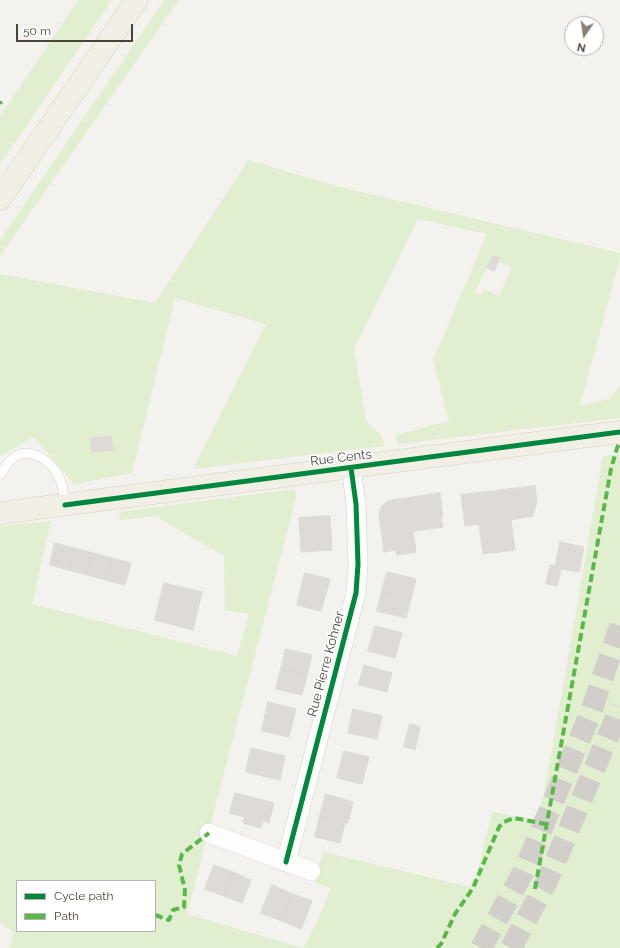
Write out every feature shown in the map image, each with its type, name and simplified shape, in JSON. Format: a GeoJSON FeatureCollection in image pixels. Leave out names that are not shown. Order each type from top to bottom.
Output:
{"type":"FeatureCollection","features":[{"type":"Feature","properties":{"kind":"main road"},"geometry":{"type":"LineString","coordinates":[[0,199],[138,0]]}},
{"type":"Feature","properties":{"kind":"main road","name":"Rue Cents"},"geometry":{"type":"LineString","coordinates":[[0,513],[620,432]]}},
{"type":"Feature","properties":{"kind":"street","name":"Rue Pierre Kohner"},"geometry":{"type":"LineString","coordinates":[[286,862],[356,593],[358,564],[356,504],[351,468]]}},
{"type":"Feature","properties":{"kind":"street"},"geometry":{"type":"LineString","coordinates":[[209,833],[310,872]]}},
{"type":"Feature","properties":{"kind":"lane"},"geometry":{"type":"LineString","coordinates":[[0,475],[6,465],[14,457],[24,454],[34,455],[45,460],[60,478],[65,505]]}},
{"type":"Feature","properties":{"kind":"green space"},"geometry":{"type":"Polygon","coordinates":[[[78,0],[112,0],[0,164],[0,116],[78,0]]]}},
{"type":"Feature","properties":{"kind":"green space"},"geometry":{"type":"Polygon","coordinates":[[[164,0],[179,0],[0,256],[0,240],[164,0]]]}},
{"type":"Feature","properties":{"kind":"green space"},"geometry":{"type":"Polygon","coordinates":[[[248,160],[336,186],[620,253],[620,259],[580,405],[609,399],[620,385],[620,418],[398,444],[396,435],[449,421],[433,360],[487,234],[418,219],[354,349],[366,421],[382,436],[384,446],[193,469],[266,324],[175,298],[132,473],[74,484],[34,437],[0,456],[0,274],[155,303],[248,160]],[[493,256],[475,292],[480,296],[484,289],[499,296],[512,267],[499,261],[500,258],[493,256]]]}},
{"type":"Feature","properties":{"kind":"green space"},"geometry":{"type":"Polygon","coordinates":[[[620,454],[620,948],[303,948],[315,926],[331,888],[315,883],[323,852],[470,887],[477,873],[492,812],[538,820],[551,755],[603,456],[620,454]]]}},
{"type":"Feature","properties":{"kind":"green space"},"geometry":{"type":"Polygon","coordinates":[[[295,489],[296,498],[187,914],[303,948],[9,948],[14,932],[0,923],[0,526],[51,521],[32,604],[237,656],[249,614],[225,610],[224,556],[155,516],[120,520],[119,512],[295,489]]]}},
{"type":"Feature","properties":{"kind":"building"},"geometry":{"type":"Polygon","coordinates":[[[493,256],[500,258],[494,271],[487,268],[493,256]]]}},
{"type":"Feature","properties":{"kind":"building"},"geometry":{"type":"Polygon","coordinates":[[[111,436],[113,450],[92,452],[90,439],[111,436]]]}},
{"type":"Feature","properties":{"kind":"building"},"geometry":{"type":"Polygon","coordinates":[[[535,486],[537,501],[533,516],[511,520],[515,550],[483,554],[479,524],[465,526],[461,495],[535,486]]]}},
{"type":"Feature","properties":{"kind":"building"},"geometry":{"type":"Polygon","coordinates":[[[440,493],[443,527],[413,531],[416,552],[397,555],[396,550],[384,552],[379,515],[381,507],[388,501],[440,493]]]}},
{"type":"Feature","properties":{"kind":"building"},"geometry":{"type":"Polygon","coordinates":[[[330,516],[332,550],[301,552],[299,518],[330,516]]]}},
{"type":"Feature","properties":{"kind":"building"},"geometry":{"type":"Polygon","coordinates":[[[560,542],[584,547],[579,572],[561,569],[557,586],[546,584],[550,565],[555,566],[560,542]]]}},
{"type":"Feature","properties":{"kind":"building"},"geometry":{"type":"Polygon","coordinates":[[[55,543],[74,548],[69,570],[50,565],[55,543]]]}},
{"type":"Feature","properties":{"kind":"building"},"geometry":{"type":"Polygon","coordinates":[[[74,548],[93,553],[87,575],[69,570],[74,548]]]}},
{"type":"Feature","properties":{"kind":"building"},"geometry":{"type":"Polygon","coordinates":[[[93,553],[112,558],[106,580],[87,575],[93,553]]]}},
{"type":"Feature","properties":{"kind":"building"},"geometry":{"type":"Polygon","coordinates":[[[112,558],[131,563],[125,585],[106,580],[112,558]]]}},
{"type":"Feature","properties":{"kind":"building"},"geometry":{"type":"Polygon","coordinates":[[[387,572],[416,579],[411,599],[382,591],[387,572]]]}},
{"type":"Feature","properties":{"kind":"building"},"geometry":{"type":"Polygon","coordinates":[[[305,573],[330,579],[321,611],[297,605],[305,573]]]}},
{"type":"Feature","properties":{"kind":"building"},"geometry":{"type":"Polygon","coordinates":[[[164,583],[202,592],[193,630],[155,620],[164,583]]]}},
{"type":"Feature","properties":{"kind":"building"},"geometry":{"type":"Polygon","coordinates":[[[382,591],[411,599],[406,618],[377,611],[382,591]]]}},
{"type":"Feature","properties":{"kind":"building"},"geometry":{"type":"Polygon","coordinates":[[[375,626],[402,633],[395,658],[368,651],[375,626]]]}},
{"type":"Feature","properties":{"kind":"building"},"geometry":{"type":"Polygon","coordinates":[[[286,649],[312,655],[307,675],[281,669],[286,649]]]}},
{"type":"Feature","properties":{"kind":"building"},"geometry":{"type":"Polygon","coordinates":[[[364,665],[392,673],[387,692],[359,685],[364,665]]]}},
{"type":"Feature","properties":{"kind":"building"},"geometry":{"type":"Polygon","coordinates":[[[281,669],[307,675],[302,695],[276,689],[281,669]]]}},
{"type":"Feature","properties":{"kind":"building"},"geometry":{"type":"Polygon","coordinates":[[[268,702],[296,709],[289,737],[262,731],[268,702]]]}},
{"type":"Feature","properties":{"kind":"building"},"geometry":{"type":"Polygon","coordinates":[[[353,709],[382,716],[377,739],[348,733],[353,709]]]}},
{"type":"Feature","properties":{"kind":"building"},"geometry":{"type":"Polygon","coordinates":[[[410,724],[420,727],[415,750],[404,747],[410,724]]]}},
{"type":"Feature","properties":{"kind":"building"},"geometry":{"type":"Polygon","coordinates":[[[251,748],[285,756],[280,780],[246,772],[251,748]]]}},
{"type":"Feature","properties":{"kind":"building"},"geometry":{"type":"Polygon","coordinates":[[[344,751],[369,757],[362,784],[337,778],[344,751]]]}},
{"type":"Feature","properties":{"kind":"building"},"geometry":{"type":"Polygon","coordinates":[[[235,793],[274,803],[269,823],[263,821],[261,828],[243,823],[245,817],[230,813],[235,793]]]}},
{"type":"Feature","properties":{"kind":"building"},"geometry":{"type":"Polygon","coordinates":[[[326,794],[353,802],[348,823],[320,816],[326,794]]]}},
{"type":"Feature","properties":{"kind":"building"},"geometry":{"type":"Polygon","coordinates":[[[320,816],[345,823],[340,843],[315,837],[320,816]]]}},
{"type":"Feature","properties":{"kind":"building"},"geometry":{"type":"Polygon","coordinates":[[[214,865],[233,872],[224,896],[205,889],[214,865]]]}},
{"type":"Feature","properties":{"kind":"building"},"geometry":{"type":"Polygon","coordinates":[[[233,872],[251,880],[242,903],[224,896],[233,872]]]}},
{"type":"Feature","properties":{"kind":"building"},"geometry":{"type":"Polygon","coordinates":[[[272,885],[293,894],[282,921],[261,913],[272,885]]]}},
{"type":"Feature","properties":{"kind":"building"},"geometry":{"type":"Polygon","coordinates":[[[293,894],[312,901],[301,929],[282,921],[293,894]]]}},
{"type":"Feature","properties":{"kind":"tunnel"},"geometry":{"type":"LineString","coordinates":[[481,948],[523,873],[591,712],[620,626]]}},
{"type":"Feature","properties":{"kind":"tunnel"},"geometry":{"type":"LineString","coordinates":[[511,948],[547,881],[620,707]]}},
{"type":"Feature","properties":{"kind":"marked path"},"geometry":{"type":"LineString","coordinates":[[535,889],[611,469],[620,442]]}},
{"type":"Feature","properties":{"kind":"marked path"},"geometry":{"type":"LineString","coordinates":[[437,948],[441,944],[455,914],[473,888],[499,827],[504,822],[514,818],[546,824]]}},
{"type":"Feature","properties":{"kind":"marked path"},"geometry":{"type":"LineString","coordinates":[[156,915],[169,920],[173,910],[184,907],[185,890],[179,865],[182,854],[209,833]]}},
{"type":"Feature","properties":{"kind":"cycle path"},"geometry":{"type":"LineString","coordinates":[[65,505],[620,432]]}},
{"type":"Feature","properties":{"kind":"cycle path"},"geometry":{"type":"LineString","coordinates":[[286,862],[356,593],[358,564],[356,504],[351,468]]}}]}
